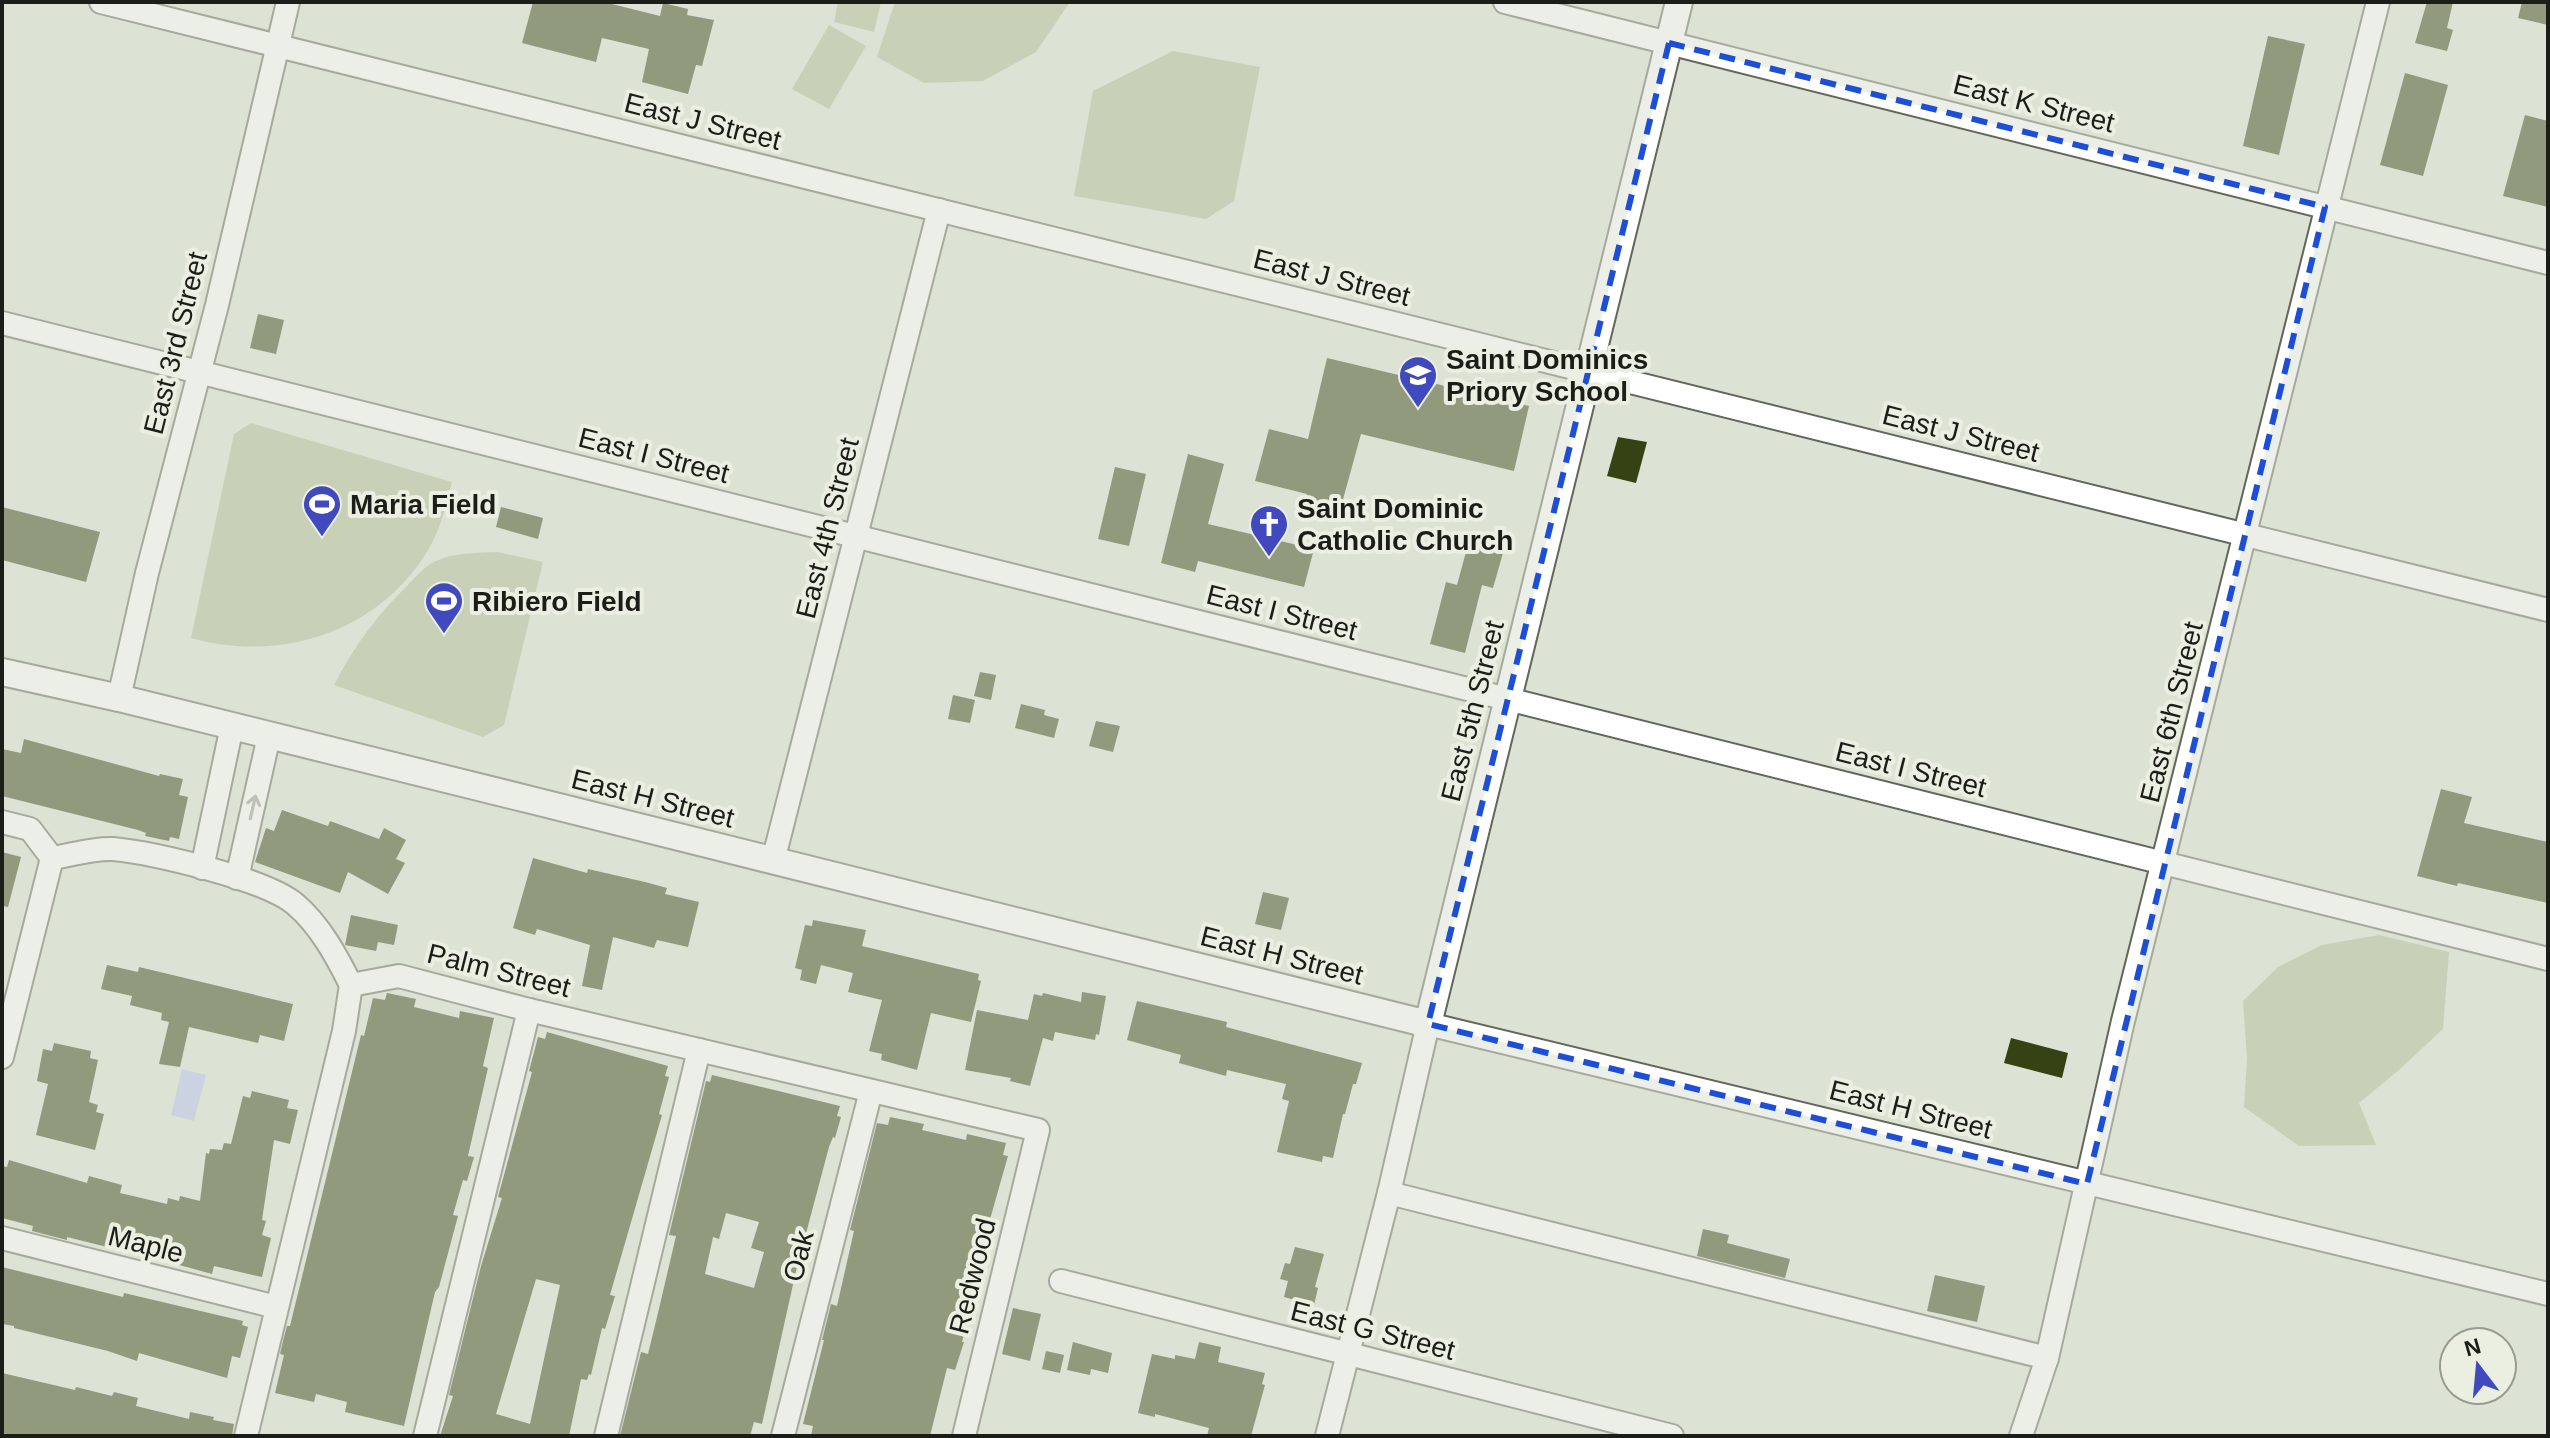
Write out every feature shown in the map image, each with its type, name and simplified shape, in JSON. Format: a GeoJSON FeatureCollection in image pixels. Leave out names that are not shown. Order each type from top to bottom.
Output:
{"type":"FeatureCollection","features":[{"type":"Feature","properties":{"kind":"street","name":"East J Street"},"geometry":{"type":"LineString","coordinates":[[101,2],[2548,610]]}},
{"type":"Feature","properties":{"kind":"street","name":"East 3rd Street"},"geometry":{"type":"LineString","coordinates":[[119,698],[288,2]]}},
{"type":"Feature","properties":{"kind":"street","name":"East K Street"},"geometry":{"type":"LineString","coordinates":[[1505,2],[2548,263]]}},
{"type":"Feature","properties":{"kind":"street","name":"East 5th Street"},"geometry":{"type":"LineString","coordinates":[[1327,1436],[1679,2]]}},
{"type":"Feature","properties":{"kind":"street","name":"East 6th Street"},"geometry":{"type":"LineString","coordinates":[[2021,1436],[2047,1358],[2123,1021],[2378,2]]}},
{"type":"Feature","properties":{"kind":"street","name":"East 4th Street"},"geometry":{"type":"LineString","coordinates":[[773,861],[939,210]]}},
{"type":"Feature","properties":{"kind":"street","name":"East I Street"},"geometry":{"type":"LineString","coordinates":[[2,323],[2548,959]]}},
{"type":"Feature","properties":{"kind":"street","name":"East H Street"},"geometry":{"type":"LineString","coordinates":[[2,672],[119,698],[1428,1024],[2548,1294]]}},
{"type":"Feature","properties":{"kind":"street"},"geometry":{"type":"LineString","coordinates":[[202,868],[232,726]]}},
{"type":"Feature","properties":{"kind":"street"},"geometry":{"type":"LineString","coordinates":[[237,878],[269,736]]}},
{"type":"Feature","properties":{"kind":"street"},"geometry":{"type":"LineString","coordinates":[[2,822],[30,829],[52,858]]}},
{"type":"Feature","properties":{"kind":"street"},"geometry":{"type":"LineString","coordinates":[[52,858],[110,849],[202,868],[269,889],[295,903],[326,940],[351,985],[344,1031],[246,1436]]}},
{"type":"Feature","properties":{"kind":"street"},"geometry":{"type":"LineString","coordinates":[[2,1057],[52,858]]}},
{"type":"Feature","properties":{"kind":"street","name":"Palm Street"},"geometry":{"type":"LineString","coordinates":[[351,985],[399,976],[529,1010],[1038,1130]]}},
{"type":"Feature","properties":{"kind":"street"},"geometry":{"type":"LineString","coordinates":[[425,1436],[529,1010]]}},
{"type":"Feature","properties":{"kind":"street"},"geometry":{"type":"LineString","coordinates":[[606,1436],[699,1050]]}},
{"type":"Feature","properties":{"kind":"street","name":"Oak"},"geometry":{"type":"LineString","coordinates":[[783,1436],[871,1091]]}},
{"type":"Feature","properties":{"kind":"street","name":"Redwood"},"geometry":{"type":"LineString","coordinates":[[964,1436],[1038,1130]]}},
{"type":"Feature","properties":{"kind":"street"},"geometry":{"type":"LineString","coordinates":[[1389,1193],[2047,1358]]}},
{"type":"Feature","properties":{"kind":"street","name":"Maple"},"geometry":{"type":"LineString","coordinates":[[2,1238],[276,1307]]}},
{"type":"Feature","properties":{"kind":"street","name":"East G Street"},"geometry":{"type":"LineString","coordinates":[[1061,1281],[1672,1436]]}},
{"type":"Feature","properties":{"kind":"highlighted area"},"geometry":{"type":"Polygon","coordinates":[[[1669,43],[2325,207],[2087,1184],[1428,1024],[1669,43]]]}},
{"type":"Feature","properties":{"kind":"green space"},"geometry":{"type":"Polygon","coordinates":[[[838,2],[881,2],[874,32],[834,22],[838,2]]]}},
{"type":"Feature","properties":{"kind":"green space"},"geometry":{"type":"Polygon","coordinates":[[[895,2],[1070,2],[1036,52],[983,81],[924,83],[877,57],[895,2]]]}},
{"type":"Feature","properties":{"kind":"green space"},"geometry":{"type":"Polygon","coordinates":[[[829,25],[866,46],[829,109],[792,89],[829,25]]]}},
{"type":"Feature","properties":{"kind":"green space"},"geometry":{"type":"Polygon","coordinates":[[[1173,51],[1260,67],[1234,201],[1206,219],[1074,196],[1093,91],[1173,51]]]}},
{"type":"Feature","properties":{"kind":"green space","name":"Maria Field"},"geometry":{"type":"Polygon","coordinates":[[[251,423],[452,482],[436,536],[406,580],[382,603],[324,635],[292,643],[258,646],[225,645],[191,638],[234,434],[251,423]]]}},
{"type":"Feature","properties":{"kind":"green space","name":"Ribiero Field"},"geometry":{"type":"Polygon","coordinates":[[[498,552],[543,562],[504,725],[483,737],[334,685],[376,620],[424,568],[451,556],[498,552]]]}},
{"type":"Feature","properties":{"kind":"green space"},"geometry":{"type":"Polygon","coordinates":[[[2379,935],[2449,952],[2443,1029],[2359,1103],[2376,1145],[2299,1146],[2244,1107],[2247,1058],[2243,1001],[2278,967],[2322,945],[2379,935]]]}},
{"type":"Feature","properties":{"kind":"water"},"geometry":{"type":"Polygon","coordinates":[[[182,1069],[206,1075],[194,1121],[171,1115],[182,1069]]]}},
{"type":"Feature","properties":{"kind":"building"},"geometry":{"type":"Polygon","coordinates":[[[533,2],[604,2],[660,16],[663,3],[688,9],[687,15],[714,20],[702,66],[696,65],[688,94],[642,82],[649,49],[602,38],[596,62],[522,43],[533,2]]]}},
{"type":"Feature","properties":{"kind":"building"},"geometry":{"type":"Polygon","coordinates":[[[2427,2],[2453,2],[2447,28],[2453,30],[2447,51],[2415,43],[2427,2]]]}},
{"type":"Feature","properties":{"kind":"building"},"geometry":{"type":"Polygon","coordinates":[[[2522,2],[2548,2],[2548,25],[2518,18],[2522,2]]]}},
{"type":"Feature","properties":{"kind":"building"},"geometry":{"type":"Polygon","coordinates":[[[2268,36],[2305,44],[2279,155],[2243,146],[2268,36]]]}},
{"type":"Feature","properties":{"kind":"building"},"geometry":{"type":"Polygon","coordinates":[[[2405,73],[2448,85],[2423,176],[2380,165],[2405,73]]]}},
{"type":"Feature","properties":{"kind":"building"},"geometry":{"type":"Polygon","coordinates":[[[2525,115],[2548,121],[2548,207],[2503,196],[2525,115]]]}},
{"type":"Feature","properties":{"kind":"building"},"geometry":{"type":"Polygon","coordinates":[[[258,314],[284,320],[276,354],[250,348],[258,314]]]}},
{"type":"Feature","properties":{"kind":"building"},"geometry":{"type":"Polygon","coordinates":[[[1327,358],[1529,406],[1514,471],[1361,434],[1339,514],[1304,505],[1307,494],[1255,481],[1269,429],[1308,439],[1327,358]]]}},
{"type":"Feature","properties":{"kind":"building"},"geometry":{"type":"Polygon","coordinates":[[[1618,437],[1647,442],[1636,483],[1607,476],[1618,437]]]}},
{"type":"Feature","properties":{"kind":"building"},"geometry":{"type":"Polygon","coordinates":[[[1188,454],[1224,464],[1208,524],[1314,549],[1304,587],[1198,561],[1195,572],[1161,563],[1188,454]]]}},
{"type":"Feature","properties":{"kind":"building"},"geometry":{"type":"Polygon","coordinates":[[[1115,467],[1146,474],[1129,546],[1098,539],[1115,467]]]}},
{"type":"Feature","properties":{"kind":"building"},"geometry":{"type":"Polygon","coordinates":[[[2,507],[100,532],[86,582],[2,560],[2,507]]]}},
{"type":"Feature","properties":{"kind":"building"},"geometry":{"type":"Polygon","coordinates":[[[501,507],[543,518],[538,539],[496,527],[501,507]]]}},
{"type":"Feature","properties":{"kind":"building"},"geometry":{"type":"Polygon","coordinates":[[[1469,541],[1505,546],[1493,588],[1482,585],[1465,653],[1430,644],[1446,582],[1457,585],[1469,541]]]}},
{"type":"Feature","properties":{"kind":"building"},"geometry":{"type":"Polygon","coordinates":[[[980,672],[996,675],[991,700],[974,696],[980,672]]]}},
{"type":"Feature","properties":{"kind":"building"},"geometry":{"type":"Polygon","coordinates":[[[953,695],[975,700],[970,723],[948,719],[953,695]]]}},
{"type":"Feature","properties":{"kind":"building"},"geometry":{"type":"Polygon","coordinates":[[[1021,704],[1045,710],[1044,715],[1059,719],[1054,738],[1015,728],[1021,704]]]}},
{"type":"Feature","properties":{"kind":"building"},"geometry":{"type":"Polygon","coordinates":[[[1096,721],[1120,726],[1113,752],[1089,746],[1096,721]]]}},
{"type":"Feature","properties":{"kind":"building"},"geometry":{"type":"Polygon","coordinates":[[[24,739],[159,776],[183,779],[179,795],[188,797],[179,839],[170,837],[169,841],[145,836],[146,833],[138,830],[2,796],[2,749],[21,753],[24,739]]]}},
{"type":"Feature","properties":{"kind":"building"},"geometry":{"type":"Polygon","coordinates":[[[2441,789],[2472,797],[2464,823],[2548,842],[2548,903],[2417,876],[2441,789]]]}},
{"type":"Feature","properties":{"kind":"building"},"geometry":{"type":"Polygon","coordinates":[[[282,810],[328,826],[330,821],[379,839],[384,828],[406,840],[396,859],[405,863],[388,894],[348,872],[340,893],[255,862],[266,828],[274,831],[282,810]]]}},
{"type":"Feature","properties":{"kind":"building"},"geometry":{"type":"Polygon","coordinates":[[[2,852],[21,857],[8,907],[2,906],[2,852]]]}},
{"type":"Feature","properties":{"kind":"building"},"geometry":{"type":"Polygon","coordinates":[[[533,858],[587,873],[588,869],[645,882],[667,888],[665,894],[699,902],[688,947],[657,940],[654,948],[613,937],[602,990],[582,986],[590,945],[537,929],[535,935],[513,928],[533,858]]]}},
{"type":"Feature","properties":{"kind":"building"},"geometry":{"type":"Polygon","coordinates":[[[1263,892],[1289,898],[1281,930],[1255,924],[1263,892]]]}},
{"type":"Feature","properties":{"kind":"building"},"geometry":{"type":"Polygon","coordinates":[[[351,915],[398,925],[394,945],[378,942],[376,951],[345,945],[351,915]]]}},
{"type":"Feature","properties":{"kind":"building"},"geometry":{"type":"Polygon","coordinates":[[[813,920],[866,930],[862,946],[979,974],[978,980],[981,981],[971,1022],[931,1013],[917,1070],[881,1060],[882,1054],[869,1051],[882,1000],[848,992],[853,973],[821,965],[816,984],[800,980],[802,970],[795,968],[805,925],[812,926],[813,920]]]}},
{"type":"Feature","properties":{"kind":"building"},"geometry":{"type":"Polygon","coordinates":[[[107,965],[138,972],[139,967],[293,1004],[284,1041],[260,1035],[258,1043],[189,1027],[180,1067],[159,1064],[169,1022],[161,1020],[162,1013],[130,1005],[132,996],[101,989],[107,965]]]}},
{"type":"Feature","properties":{"kind":"building"},"geometry":{"type":"Polygon","coordinates":[[[1082,992],[1106,996],[1099,1035],[1096,1034],[1095,1040],[1055,1032],[1053,1041],[1043,1038],[1030,1086],[1010,1081],[1011,1078],[965,1070],[977,1010],[1028,1020],[1034,994],[1042,996],[1043,993],[1081,1002],[1082,992]]]}},
{"type":"Feature","properties":{"kind":"building"},"geometry":{"type":"Polygon","coordinates":[[[387,993],[416,999],[414,1007],[459,1018],[460,1011],[494,1018],[483,1066],[488,1068],[468,1156],[474,1157],[467,1181],[463,1180],[453,1215],[458,1216],[435,1292],[404,1426],[345,1412],[347,1402],[316,1394],[314,1402],[275,1393],[284,1355],[280,1354],[284,1337],[287,1326],[290,1326],[361,1035],[364,1036],[373,998],[385,1000],[387,993]]]}},
{"type":"Feature","properties":{"kind":"building"},"geometry":{"type":"Polygon","coordinates":[[[1137,1001],[1227,1022],[1226,1027],[1362,1063],[1343,1114],[1333,1158],[1323,1156],[1322,1162],[1277,1152],[1289,1101],[1282,1099],[1286,1084],[1227,1070],[1226,1076],[1179,1063],[1181,1055],[1127,1040],[1137,1001]]]}},
{"type":"Feature","properties":{"kind":"building"},"geometry":{"type":"Polygon","coordinates":[[[547,1032],[668,1066],[665,1076],[669,1077],[659,1114],[662,1115],[610,1295],[615,1296],[605,1329],[602,1328],[591,1375],[587,1380],[581,1379],[569,1436],[440,1436],[453,1396],[449,1395],[481,1266],[502,1198],[498,1197],[532,1072],[529,1071],[538,1037],[545,1039],[547,1032]],[[536,1279],[496,1414],[530,1424],[560,1285],[536,1279]]]}},
{"type":"Feature","properties":{"kind":"building"},"geometry":{"type":"Polygon","coordinates":[[[2011,1038],[2068,1053],[2062,1078],[2004,1063],[2011,1038]]]}},
{"type":"Feature","properties":{"kind":"building"},"geometry":{"type":"Polygon","coordinates":[[[54,1043],[91,1051],[90,1058],[98,1060],[89,1102],[98,1105],[96,1112],[104,1114],[95,1150],[36,1135],[48,1084],[37,1081],[43,1049],[52,1051],[54,1043]]]}},
{"type":"Feature","properties":{"kind":"building"},"geometry":{"type":"Polygon","coordinates":[[[712,1075],[840,1106],[837,1116],[841,1117],[829,1147],[796,1271],[762,1424],[754,1422],[750,1436],[620,1436],[641,1352],[648,1354],[676,1236],[669,1235],[706,1081],[710,1082],[712,1075]],[[726,1213],[719,1239],[713,1237],[705,1274],[754,1288],[764,1252],[751,1248],[759,1222],[726,1213]]]}},
{"type":"Feature","properties":{"kind":"building"},"geometry":{"type":"Polygon","coordinates":[[[252,1091],[289,1100],[287,1108],[298,1110],[290,1144],[274,1140],[262,1220],[266,1221],[262,1235],[271,1238],[262,1277],[214,1266],[212,1274],[154,1258],[155,1251],[108,1240],[107,1247],[67,1237],[67,1240],[32,1231],[33,1226],[2,1218],[2,1166],[7,1167],[9,1160],[87,1183],[89,1176],[122,1185],[120,1193],[167,1204],[168,1198],[179,1201],[180,1196],[200,1201],[206,1153],[209,1154],[210,1149],[222,1150],[224,1143],[231,1144],[243,1096],[250,1098],[252,1091]]]}},
{"type":"Feature","properties":{"kind":"building"},"geometry":{"type":"Polygon","coordinates":[[[890,1117],[924,1124],[922,1130],[966,1140],[967,1134],[1006,1143],[1003,1155],[1008,1156],[985,1237],[988,1238],[964,1342],[955,1370],[947,1368],[930,1436],[811,1436],[813,1426],[803,1424],[822,1340],[831,1304],[837,1306],[854,1231],[850,1230],[877,1123],[888,1125],[890,1117]]]}},
{"type":"Feature","properties":{"kind":"building"},"geometry":{"type":"Polygon","coordinates":[[[1703,1229],[1729,1235],[1727,1243],[1790,1259],[1785,1278],[1697,1256],[1703,1229]]]}},
{"type":"Feature","properties":{"kind":"building"},"geometry":{"type":"Polygon","coordinates":[[[1295,1247],[1324,1254],[1315,1287],[1318,1288],[1314,1305],[1284,1297],[1288,1281],[1280,1279],[1285,1263],[1290,1264],[1295,1247]]]}},
{"type":"Feature","properties":{"kind":"building"},"geometry":{"type":"Polygon","coordinates":[[[2,1267],[123,1297],[124,1293],[243,1321],[242,1325],[248,1327],[240,1358],[232,1356],[227,1378],[139,1353],[137,1361],[2,1324],[2,1267]]]}},
{"type":"Feature","properties":{"kind":"building"},"geometry":{"type":"Polygon","coordinates":[[[1935,1275],[1985,1286],[1977,1322],[1927,1311],[1935,1275]]]}},
{"type":"Feature","properties":{"kind":"building"},"geometry":{"type":"Polygon","coordinates":[[[1013,1308],[1041,1314],[1030,1361],[1002,1354],[1013,1308]]]}},
{"type":"Feature","properties":{"kind":"building"},"geometry":{"type":"Polygon","coordinates":[[[1073,1342],[1112,1353],[1108,1373],[1091,1369],[1090,1375],[1067,1370],[1073,1342]]]}},
{"type":"Feature","properties":{"kind":"building"},"geometry":{"type":"Polygon","coordinates":[[[1199,1342],[1221,1347],[1218,1362],[1265,1373],[1262,1384],[1265,1385],[1251,1436],[1207,1436],[1209,1428],[1155,1414],[1155,1417],[1138,1413],[1152,1354],[1195,1359],[1199,1342]]]}},
{"type":"Feature","properties":{"kind":"building"},"geometry":{"type":"Polygon","coordinates":[[[1046,1351],[1064,1355],[1060,1373],[1042,1369],[1046,1351]]]}},
{"type":"Feature","properties":{"kind":"building"},"geometry":{"type":"Polygon","coordinates":[[[2,1373],[75,1390],[76,1387],[112,1396],[114,1392],[138,1398],[136,1406],[189,1419],[190,1412],[214,1417],[213,1420],[234,1424],[232,1436],[14,1436],[2,1433],[2,1373]]]}},
{"type":"Feature","properties":{"kind":"place","name":"Saint Dominics Priory School"},"geometry":{"type":"Point","coordinates":[1418,409]}},
{"type":"Feature","properties":{"kind":"place","name":"Maria Field"},"geometry":{"type":"Point","coordinates":[322,538]}},
{"type":"Feature","properties":{"kind":"place","name":"Saint Dominic Catholic Church"},"geometry":{"type":"Point","coordinates":[1269,558]}},
{"type":"Feature","properties":{"kind":"place","name":"Ribiero Field"},"geometry":{"type":"Point","coordinates":[444,635]}}]}
